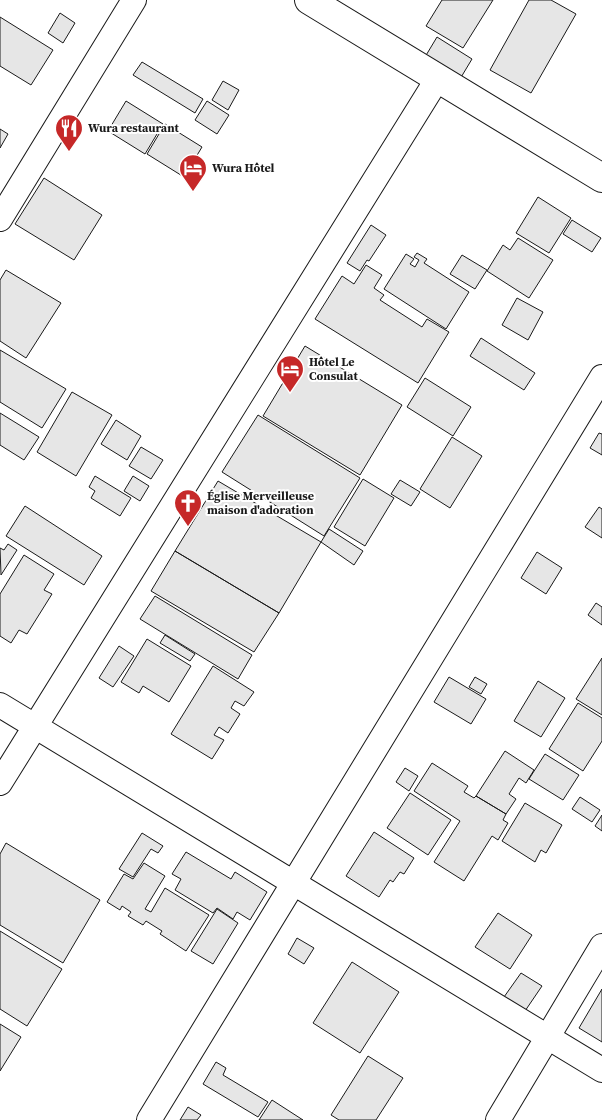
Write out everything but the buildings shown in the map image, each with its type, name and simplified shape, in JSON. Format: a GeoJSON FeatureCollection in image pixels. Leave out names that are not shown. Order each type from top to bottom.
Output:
{"type":"FeatureCollection","features":[{"type":"Feature","properties":{"kind":"street"},"geometry":{"type":"LineString","coordinates":[[0,219],[134,0]]}},
{"type":"Feature","properties":{"kind":"street"},"geometry":{"type":"LineString","coordinates":[[309,0],[602,178]]}},
{"type":"Feature","properties":{"kind":"street"},"geometry":{"type":"LineString","coordinates":[[0,783],[438,78]]}},
{"type":"Feature","properties":{"kind":"street"},"geometry":{"type":"LineString","coordinates":[[149,1120],[602,377]]}},
{"type":"Feature","properties":{"kind":"street"},"geometry":{"type":"LineString","coordinates":[[0,705],[602,1070]]}},
{"type":"Feature","properties":{"kind":"street"},"geometry":{"type":"LineString","coordinates":[[498,1120],[602,946]]}},
{"type":"Feature","properties":{"kind":"place","name":"Wura restaurant"},"geometry":{"type":"Point","coordinates":[69,152]}},
{"type":"Feature","properties":{"kind":"place","name":"Wura Hôtel"},"geometry":{"type":"Point","coordinates":[193,192]}},
{"type":"Feature","properties":{"kind":"place","name":"Hôtel Le Consulat"},"geometry":{"type":"Point","coordinates":[290,393]}},
{"type":"Feature","properties":{"kind":"place","name":"Église Merveilleuse maison d'adoration"},"geometry":{"type":"Point","coordinates":[188,527]}}]}
